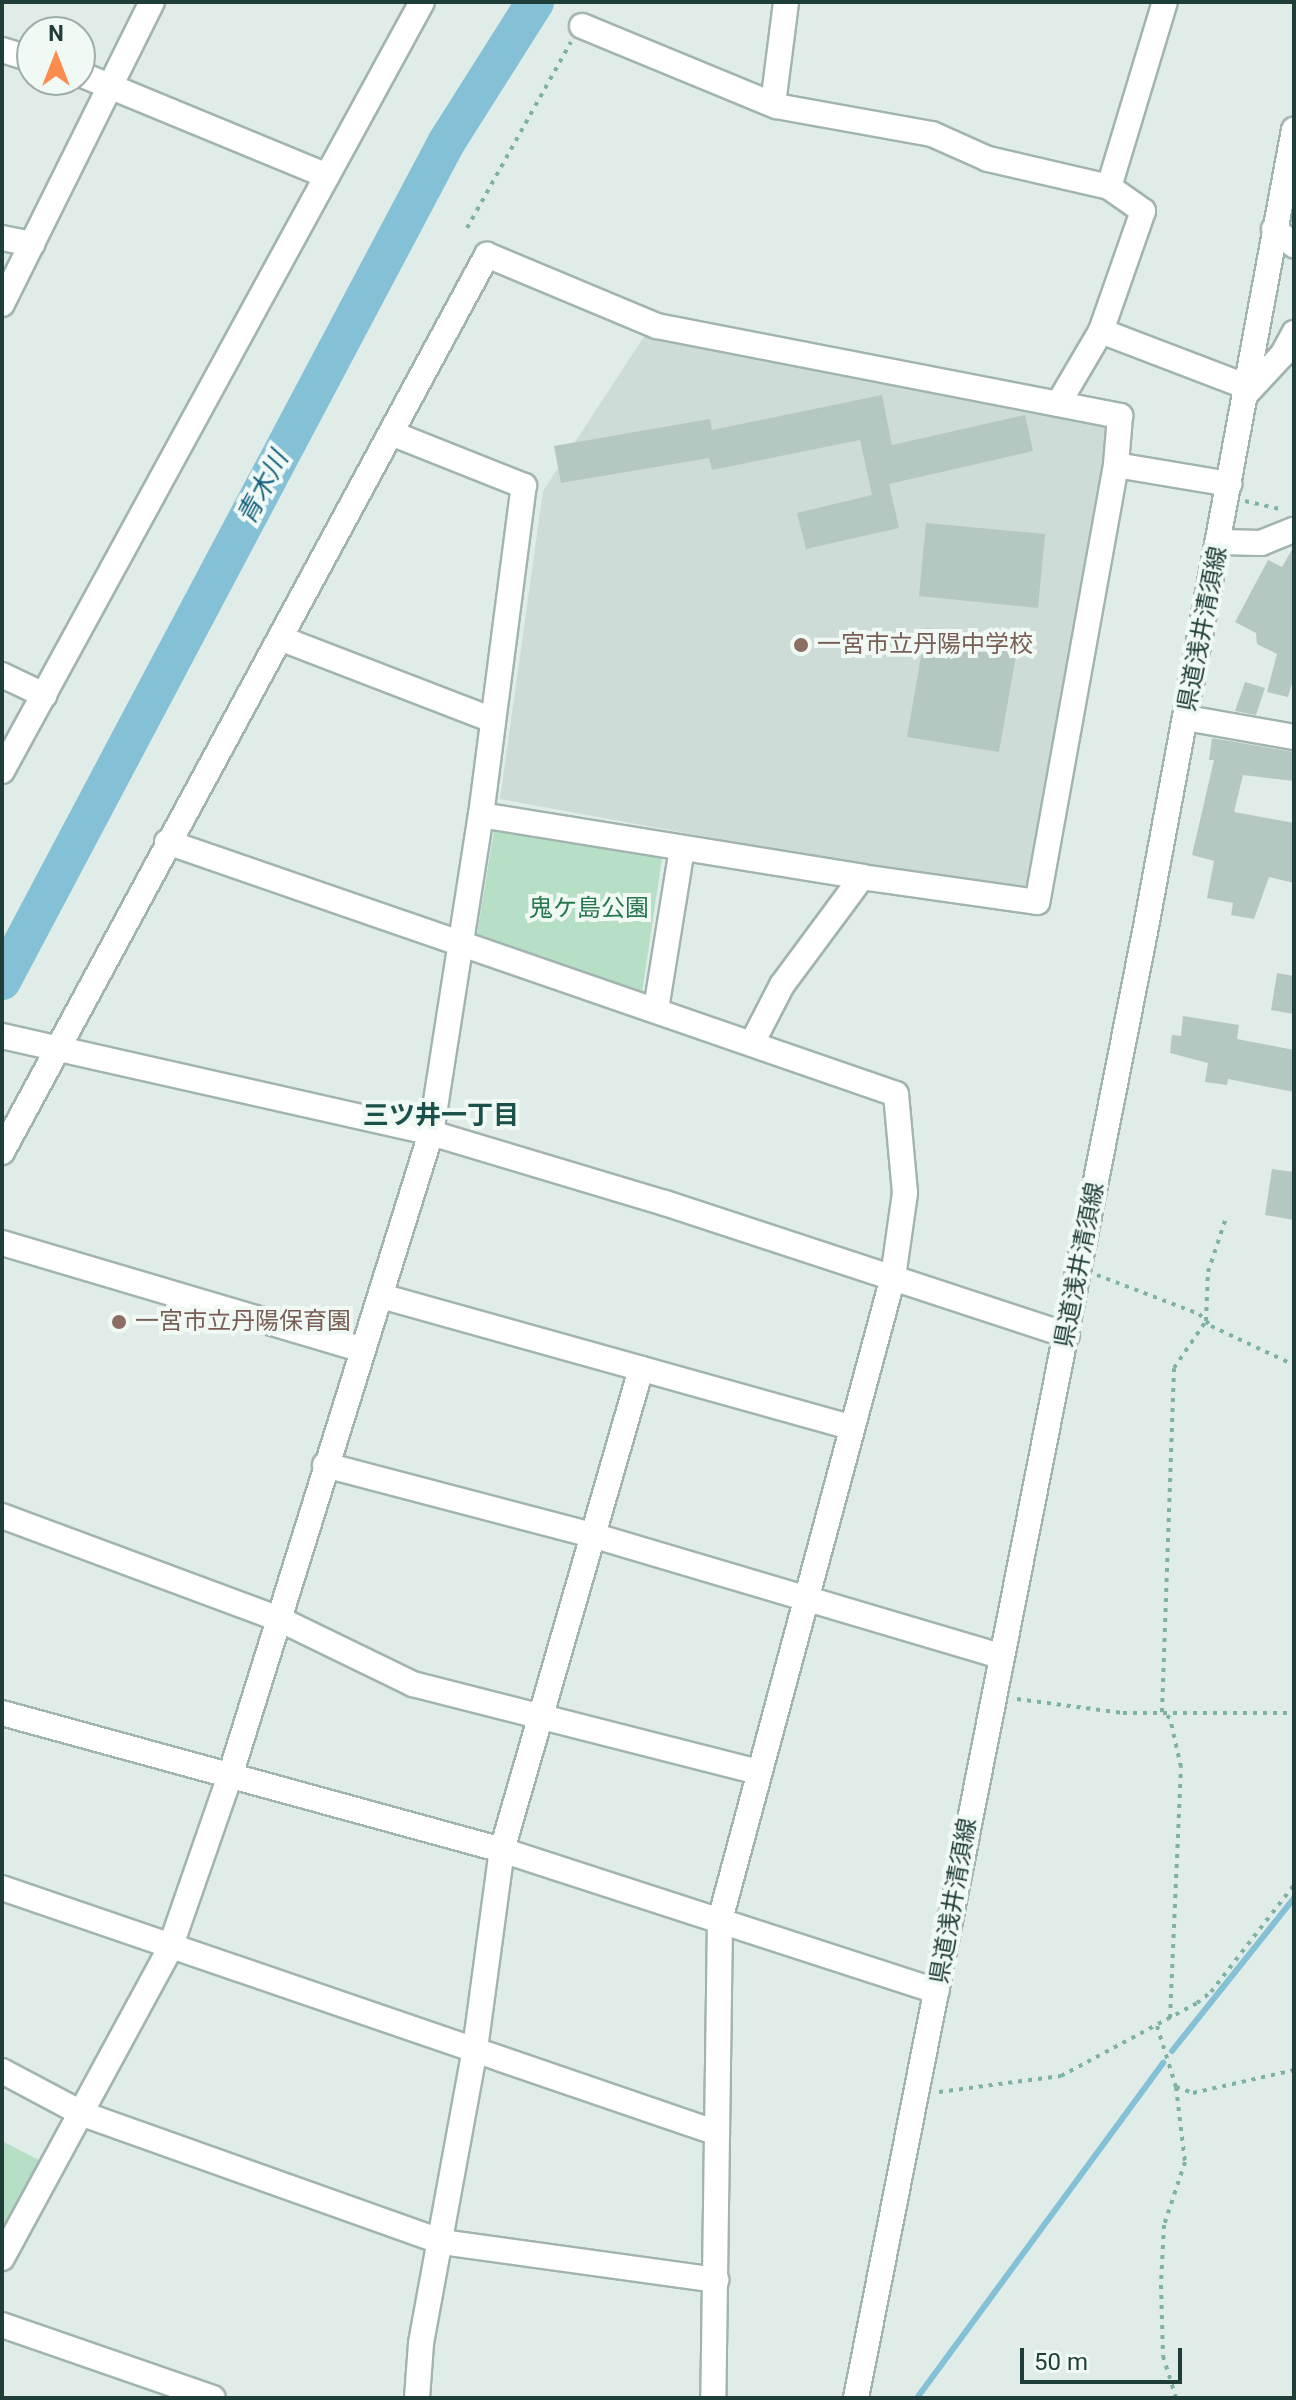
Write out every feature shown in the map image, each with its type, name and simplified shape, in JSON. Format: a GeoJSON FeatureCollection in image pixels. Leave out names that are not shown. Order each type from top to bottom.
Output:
{"type":"FeatureCollection","features":[{"type":"Feature","properties":{"kind":"street"},"geometry":{"type":"LineString","coordinates":[[2,304],[152,2]]}},
{"type":"Feature","properties":{"kind":"street"},"geometry":{"type":"LineString","coordinates":[[2,771],[422,2]]}},
{"type":"Feature","properties":{"kind":"street"},"geometry":{"type":"LineString","coordinates":[[773,104],[786,2]]}},
{"type":"Feature","properties":{"kind":"street"},"geometry":{"type":"LineString","coordinates":[[1109,187],[1165,2]]}},
{"type":"Feature","properties":{"kind":"street"},"geometry":{"type":"LineString","coordinates":[[582,26],[773,104],[932,134],[988,159],[1109,187],[1143,211],[1101,331],[1058,404]]}},
{"type":"Feature","properties":{"kind":"street"},"geometry":{"type":"LineString","coordinates":[[96,78],[327,176]]}},
{"type":"Feature","properties":{"kind":"street","name":"県道浅井清須線"},"geometry":{"type":"LineString","coordinates":[[856,2398],[937,1991],[991,1695],[1067,1335],[1221,542],[1244,391],[1294,130]]}},
{"type":"Feature","properties":{"kind":"street"},"geometry":{"type":"LineString","coordinates":[[1274,229],[1294,245]]}},
{"type":"Feature","properties":{"kind":"street"},"geometry":{"type":"LineString","coordinates":[[2,238],[32,244]]}},
{"type":"Feature","properties":{"kind":"street"},"geometry":{"type":"LineString","coordinates":[[2,1152],[487,255],[657,326],[1120,416],[1116,465],[1037,902],[481,815]]}},
{"type":"Feature","properties":{"kind":"street"},"geometry":{"type":"LineString","coordinates":[[1101,331],[1244,391],[1283,354],[1294,333]]}},
{"type":"Feature","properties":{"kind":"street"},"geometry":{"type":"LineString","coordinates":[[2,2258],[83,2114],[170,1948],[230,1776],[431,1133],[481,815],[524,486],[391,433]]}},
{"type":"Feature","properties":{"kind":"street"},"geometry":{"type":"LineString","coordinates":[[1116,465],[1228,491]]}},
{"type":"Feature","properties":{"kind":"street"},"geometry":{"type":"LineString","coordinates":[[1221,542],[1261,543],[1294,530]]}},
{"type":"Feature","properties":{"kind":"street"},"geometry":{"type":"LineString","coordinates":[[280,638],[492,720]]}},
{"type":"Feature","properties":{"kind":"street"},"geometry":{"type":"LineString","coordinates":[[2,675],[44,695]]}},
{"type":"Feature","properties":{"kind":"street"},"geometry":{"type":"LineString","coordinates":[[1186,718],[1294,737]]}},
{"type":"Feature","properties":{"kind":"street"},"geometry":{"type":"LineString","coordinates":[[167,842],[896,1094],[905,1193],[893,1277],[803,1596],[720,1920],[713,2398]]}},
{"type":"Feature","properties":{"kind":"street"},"geometry":{"type":"LineString","coordinates":[[656,1009],[682,848]]}},
{"type":"Feature","properties":{"kind":"street"},"geometry":{"type":"LineString","coordinates":[[752,1043],[782,985],[862,877]]}},
{"type":"Feature","properties":{"kind":"street"},"geometry":{"type":"LineString","coordinates":[[2,1036],[431,1133],[893,1277],[1067,1335]]}},
{"type":"Feature","properties":{"kind":"street"},"geometry":{"type":"LineString","coordinates":[[2,1243],[361,1349]]}},
{"type":"Feature","properties":{"kind":"street"},"geometry":{"type":"LineString","coordinates":[[381,1296],[850,1427]]}},
{"type":"Feature","properties":{"kind":"street"},"geometry":{"type":"LineString","coordinates":[[417,2398],[421,2343],[442,2242],[475,2049],[502,1850],[641,1369]]}},
{"type":"Feature","properties":{"kind":"street"},"geometry":{"type":"LineString","coordinates":[[325,1465],[595,1536],[999,1656]]}},
{"type":"Feature","properties":{"kind":"street"},"geometry":{"type":"LineString","coordinates":[[2,1516],[277,1618],[413,1684],[543,1713],[757,1772]]}},
{"type":"Feature","properties":{"kind":"street"},"geometry":{"type":"LineString","coordinates":[[2,1713],[502,1850],[937,1991]]}},
{"type":"Feature","properties":{"kind":"street"},"geometry":{"type":"LineString","coordinates":[[2,1888],[717,2133]]}},
{"type":"Feature","properties":{"kind":"street"},"geometry":{"type":"LineString","coordinates":[[2,2071],[83,2114],[442,2242],[716,2280]]}},
{"type":"Feature","properties":{"kind":"street"},"geometry":{"type":"LineString","coordinates":[[2,2325],[213,2398]]}},
{"type":"Feature","properties":{"kind":"path"},"geometry":{"type":"LineString","coordinates":[[467,228],[558,58],[582,26]]}},
{"type":"Feature","properties":{"kind":"path"},"geometry":{"type":"LineString","coordinates":[[1228,491],[1294,514]]}},
{"type":"Feature","properties":{"kind":"path"},"geometry":{"type":"LineString","coordinates":[[1162,1712],[1174,1368],[1206,1321],[1208,1272],[1226,1218]]}},
{"type":"Feature","properties":{"kind":"path"},"geometry":{"type":"LineString","coordinates":[[1080,1269],[1199,1314],[1206,1321],[1294,1365]]}},
{"type":"Feature","properties":{"kind":"path"},"geometry":{"type":"LineString","coordinates":[[991,1695],[1123,1713],[1294,1713]]}},
{"type":"Feature","properties":{"kind":"path"},"geometry":{"type":"LineString","coordinates":[[1162,1712],[1170,1718],[1181,1767],[1170,2018]]}},
{"type":"Feature","properties":{"kind":"path"},"geometry":{"type":"LineString","coordinates":[[917,2094],[1061,2076],[1157,2026],[1211,1992],[1294,1885]]}},
{"type":"Feature","properties":{"kind":"path"},"geometry":{"type":"LineString","coordinates":[[1157,2026],[1176,2087],[1185,2162],[1164,2225],[1161,2285],[1163,2356],[1176,2398]]}},
{"type":"Feature","properties":{"kind":"path"},"geometry":{"type":"LineString","coordinates":[[1176,2087],[1193,2093],[1294,2070]]}},
{"type":"Feature","properties":{"kind":"shaded area","name":"一宮市立丹陽中学校"},"geometry":{"type":"Polygon","coordinates":[[[647,332],[1112,423],[1044,899],[500,799],[543,491],[647,332]]]}},
{"type":"Feature","properties":{"kind":"green space","name":"鬼ケ島公園"},"geometry":{"type":"Polygon","coordinates":[[[494,830],[662,858],[642,993],[477,934],[494,830]]]}},
{"type":"Feature","properties":{"kind":"green space"},"geometry":{"type":"Polygon","coordinates":[[[2,2141],[41,2161],[2,2234],[2,2141]]]}},
{"type":"Feature","properties":{"kind":"building"},"geometry":{"type":"Polygon","coordinates":[[[882,395],[892,445],[1025,415],[1033,451],[889,484],[899,528],[806,549],[797,513],[872,495],[860,440],[712,470],[709,458],[561,483],[554,446],[710,419],[712,430],[882,395]]]}},
{"type":"Feature","properties":{"kind":"building"},"geometry":{"type":"Polygon","coordinates":[[[926,523],[1045,534],[1038,608],[919,596],[926,523]]]}},
{"type":"Feature","properties":{"kind":"building"},"geometry":{"type":"Polygon","coordinates":[[[1294,546],[1294,676],[1288,697],[1267,692],[1277,654],[1257,644],[1256,633],[1235,622],[1268,560],[1282,567],[1294,546]]]}},
{"type":"Feature","properties":{"kind":"building"},"geometry":{"type":"Polygon","coordinates":[[[926,628],[1018,644],[999,752],[907,737],[926,628]]]}},
{"type":"Feature","properties":{"kind":"building"},"geometry":{"type":"Polygon","coordinates":[[[1245,682],[1265,688],[1256,715],[1235,711],[1245,682]]]}},
{"type":"Feature","properties":{"kind":"building"},"geometry":{"type":"Polygon","coordinates":[[[1212,738],[1294,752],[1294,781],[1243,775],[1234,812],[1294,823],[1294,883],[1269,877],[1254,919],[1231,915],[1233,903],[1207,898],[1214,861],[1192,855],[1214,760],[1209,760],[1212,738]]]}},
{"type":"Feature","properties":{"kind":"building"},"geometry":{"type":"Polygon","coordinates":[[[1277,973],[1294,976],[1294,1014],[1271,1010],[1277,973]]]}},
{"type":"Feature","properties":{"kind":"building"},"geometry":{"type":"Polygon","coordinates":[[[1183,1016],[1239,1025],[1237,1039],[1294,1050],[1294,1092],[1228,1079],[1227,1085],[1205,1082],[1208,1063],[1170,1053],[1172,1035],[1181,1036],[1183,1016]]]}},
{"type":"Feature","properties":{"kind":"building"},"geometry":{"type":"Polygon","coordinates":[[[1272,1169],[1294,1172],[1294,1220],[1265,1215],[1272,1169]]]}},
{"type":"Feature","properties":{"kind":"waterway","name":"青木川"},"geometry":{"type":"LineString","coordinates":[[2,981],[446,143],[535,2]]}},
{"type":"Feature","properties":{"kind":"waterway"},"geometry":{"type":"LineString","coordinates":[[1172,2051],[1294,1898]]}},
{"type":"Feature","properties":{"kind":"waterway"},"geometry":{"type":"LineString","coordinates":[[917,2398],[1163,2063]]}},
{"type":"Feature","properties":{"kind":"place","name":"一宮市立丹陽中学校"},"geometry":{"type":"Point","coordinates":[801,645]}},
{"type":"Feature","properties":{"kind":"place","name":"一宮市立丹陽保育園"},"geometry":{"type":"Point","coordinates":[119,1322]}},
{"type":"Feature","properties":{"kind":"district","name":"三ツ井一丁目"},"geometry":{"type":"Point","coordinates":[441,1116]}}]}
